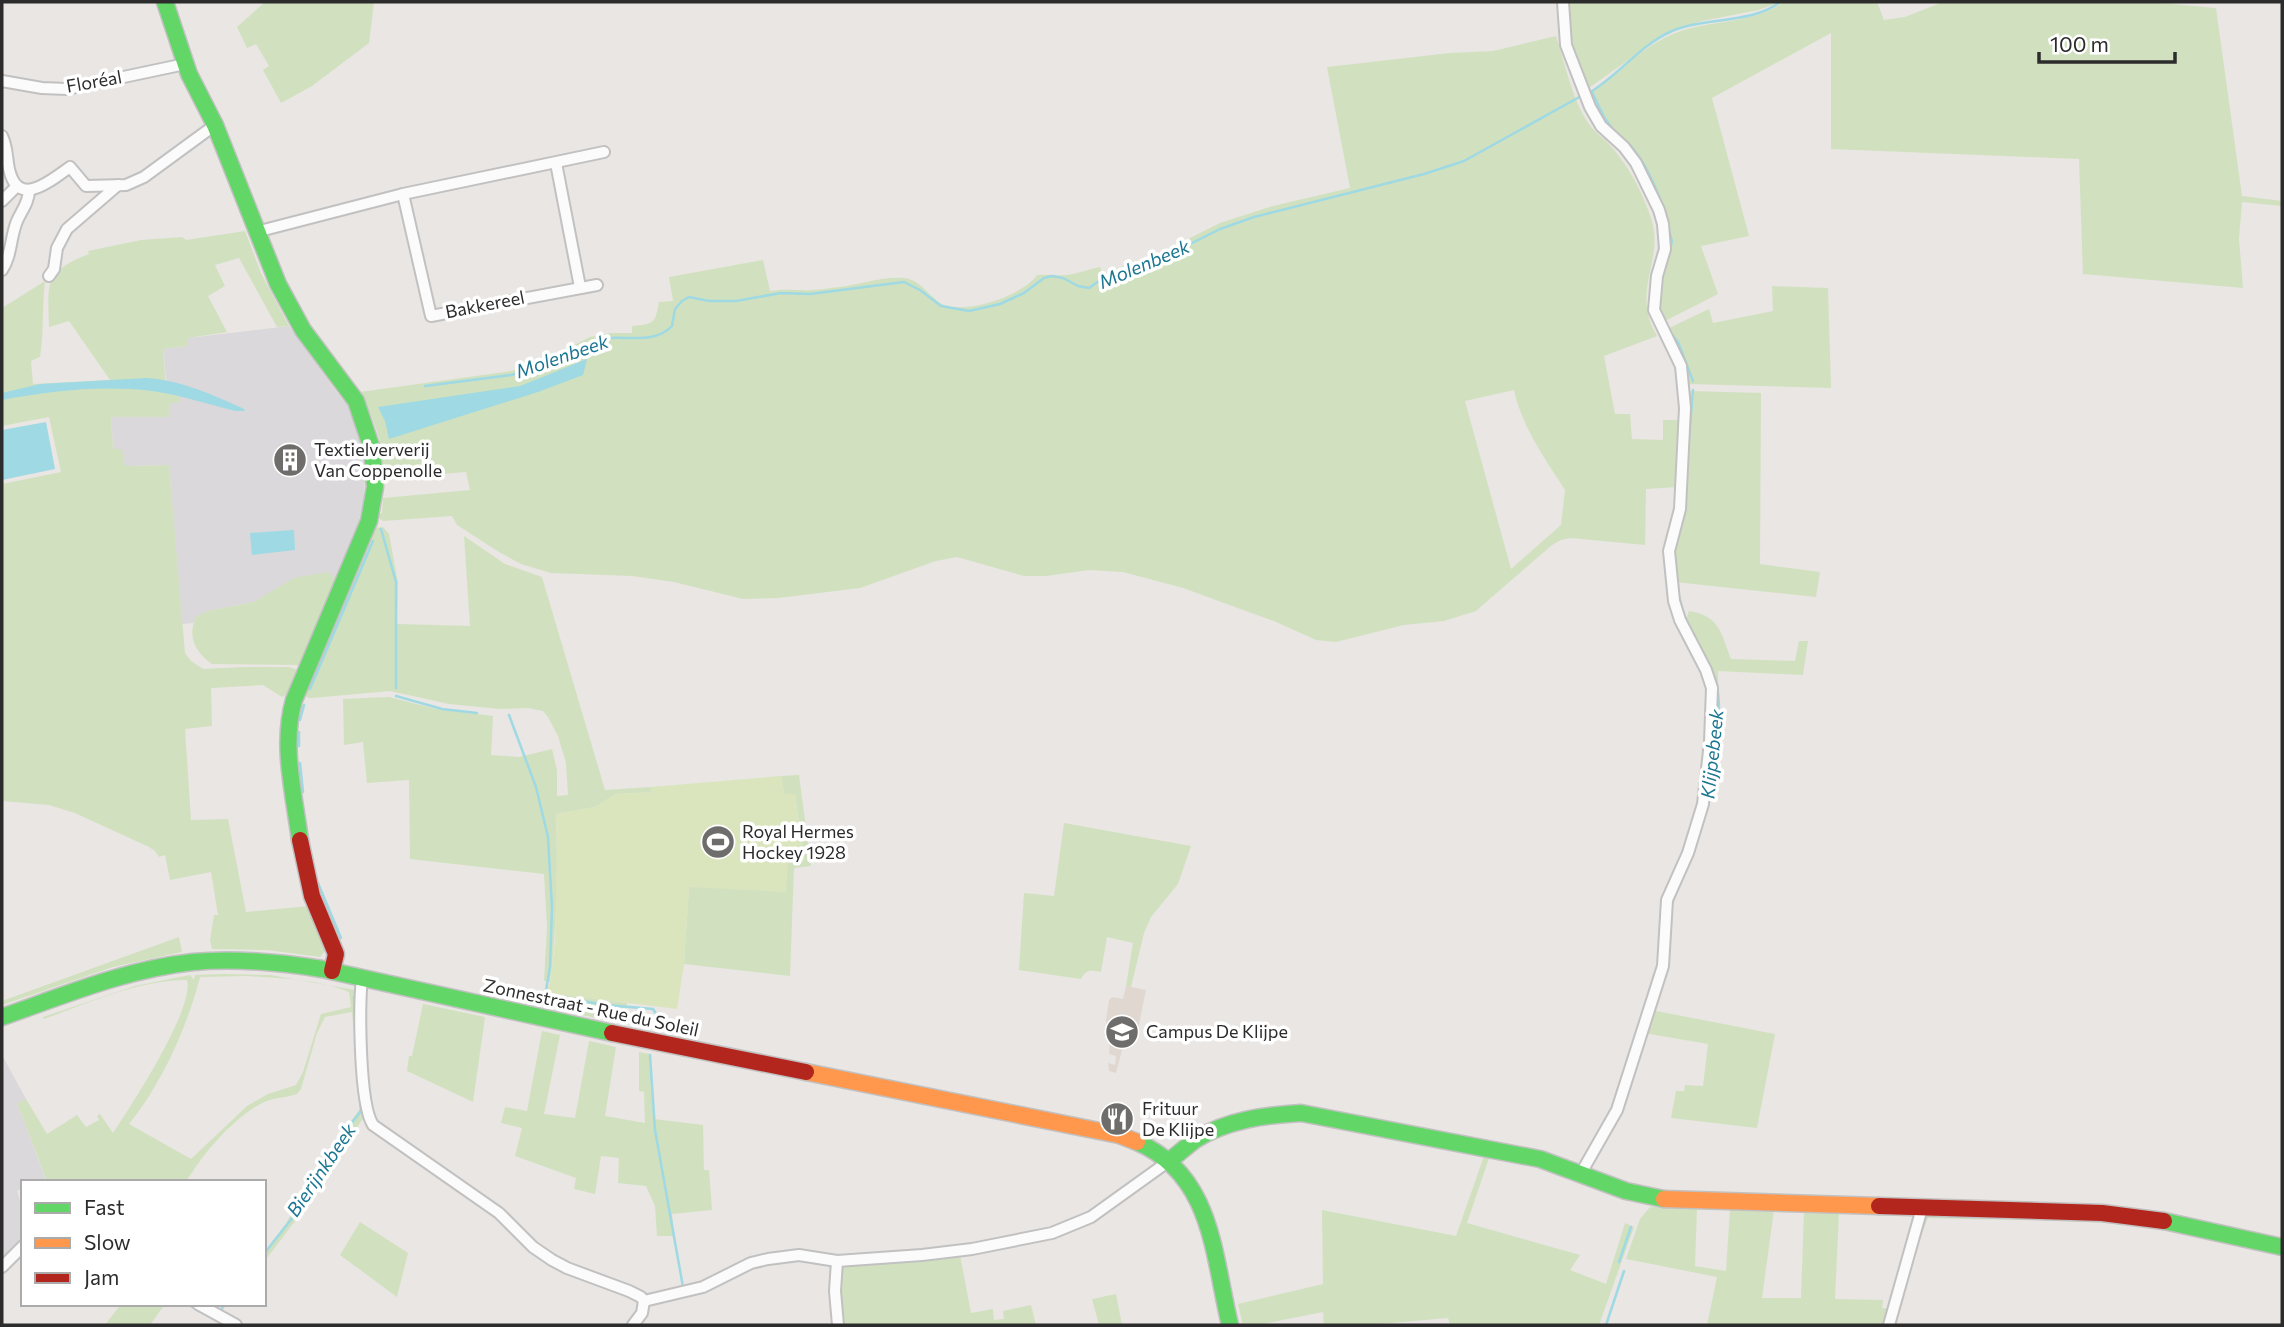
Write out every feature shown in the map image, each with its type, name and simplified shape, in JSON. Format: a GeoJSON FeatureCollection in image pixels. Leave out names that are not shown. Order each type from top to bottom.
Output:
{"type":"FeatureCollection","features":[{"type":"Feature","properties":{"kind":"street"},"geometry":{"type":"LineString","coordinates":[[165,2],[185,64],[215,125],[278,284],[303,330],[356,401],[369,435],[374,462],[372,512],[294,700],[287,728],[288,754],[305,874],[336,954],[332,971]]}},
{"type":"Feature","properties":{"kind":"street"},"geometry":{"type":"LineString","coordinates":[[1563,2],[1566,45],[1585,95],[1601,126],[1624,147],[1636,163],[1663,224],[1664,248],[1657,276],[1654,310],[1681,366],[1685,408],[1680,509],[1669,551],[1671,576],[1676,610],[1712,688],[1704,795],[1688,853],[1667,900],[1663,966],[1617,1110],[1580,1175]]}},
{"type":"Feature","properties":{"kind":"street","name":"Floréal"},"geometry":{"type":"LineString","coordinates":[[2,80],[42,88],[67,89],[185,64]]}},
{"type":"Feature","properties":{"kind":"street"},"geometry":{"type":"LineString","coordinates":[[2,136],[8,150],[5,161],[12,178],[17,186],[29,190],[43,185],[69,167],[86,186],[126,184],[145,177],[215,125]]}},
{"type":"Feature","properties":{"kind":"street"},"geometry":{"type":"LineString","coordinates":[[256,232],[403,194],[604,152]]}},
{"type":"Feature","properties":{"kind":"street"},"geometry":{"type":"LineString","coordinates":[[556,163],[580,287]]}},
{"type":"Feature","properties":{"kind":"street"},"geometry":{"type":"LineString","coordinates":[[49,276],[54,269],[58,248],[67,229],[118,185]]}},
{"type":"Feature","properties":{"kind":"street"},"geometry":{"type":"LineString","coordinates":[[2,201],[17,186]]}},
{"type":"Feature","properties":{"kind":"street"},"geometry":{"type":"LineString","coordinates":[[2,270],[9,258],[14,231],[27,203],[29,190]]}},
{"type":"Feature","properties":{"kind":"street","name":"Bakkereel"},"geometry":{"type":"LineString","coordinates":[[403,194],[431,316],[597,285]]}},
{"type":"Feature","properties":{"kind":"street","name":"Zonnestraat - Rue du Soleil"},"geometry":{"type":"LineString","coordinates":[[2,1017],[118,977],[180,964],[214,960],[259,960],[332,971],[670,1045],[1109,1133],[1143,1144],[1170,1161],[1197,1194],[1209,1223],[1230,1325]]}},
{"type":"Feature","properties":{"kind":"street"},"geometry":{"type":"LineString","coordinates":[[362,978],[360,998],[363,1071],[367,1112],[373,1125],[499,1213],[533,1247],[552,1260],[629,1291],[644,1301]]}},
{"type":"Feature","properties":{"kind":"street"},"geometry":{"type":"LineString","coordinates":[[644,1301],[703,1287],[751,1263],[768,1259],[799,1255],[837,1261],[946,1253],[1052,1233],[1091,1217],[1170,1161],[1196,1139],[1265,1115],[1301,1113],[1540,1159],[1629,1193],[1667,1200],[2124,1214],[2205,1228],[2282,1247]]}},
{"type":"Feature","properties":{"kind":"street"},"geometry":{"type":"LineString","coordinates":[[1889,1325],[1922,1208]]}},
{"type":"Feature","properties":{"kind":"street"},"geometry":{"type":"LineString","coordinates":[[2,1267],[21,1248]]}},
{"type":"Feature","properties":{"kind":"street"},"geometry":{"type":"LineString","coordinates":[[837,1261],[835,1291],[838,1325]]}},
{"type":"Feature","properties":{"kind":"street"},"geometry":{"type":"LineString","coordinates":[[634,1325],[642,1313],[644,1301]]}},
{"type":"Feature","properties":{"kind":"street"},"geometry":{"type":"LineString","coordinates":[[202,1306],[236,1325]]}},
{"type":"Feature","properties":{"kind":"shaded area"},"geometry":{"type":"Polygon","coordinates":[[[289,326],[335,390],[343,400],[346,399],[359,432],[365,480],[364,501],[354,539],[337,585],[271,593],[254,602],[207,611],[193,623],[182,624],[169,465],[125,466],[113,449],[111,417],[170,416],[163,349],[188,346],[188,338],[289,326]]]}},
{"type":"Feature","properties":{"kind":"shaded area","name":"Campus De Klijpe"},"geometry":{"type":"Polygon","coordinates":[[[1126,986],[1146,990],[1135,1044],[1124,1043],[1116,1073],[1109,1071],[1108,1063],[1115,1065],[1116,1056],[1109,1054],[1110,1037],[1106,1020],[1109,1000],[1112,997],[1123,999],[1126,986]]]}},
{"type":"Feature","properties":{"kind":"shaded area"},"geometry":{"type":"Polygon","coordinates":[[[2,1055],[26,1099],[17,1103],[46,1180],[21,1180],[21,1189],[17,1191],[21,1204],[21,1243],[2,1262],[2,1055]]]}},
{"type":"Feature","properties":{"kind":"green space"},"geometry":{"type":"Polygon","coordinates":[[[265,2],[374,2],[369,43],[312,86],[281,103],[263,70],[269,66],[256,44],[247,48],[237,27],[265,2]]]}},
{"type":"Feature","properties":{"kind":"green space"},"geometry":{"type":"Polygon","coordinates":[[[1566,2],[1777,2],[1758,10],[1702,21],[1669,31],[1586,90],[1569,45],[1566,2]]]}},
{"type":"Feature","properties":{"kind":"green space"},"geometry":{"type":"Polygon","coordinates":[[[1783,2],[1877,2],[1884,20],[1905,17],[1943,2],[2151,2],[2216,8],[2242,196],[2282,201],[2282,206],[2242,202],[2239,239],[2243,288],[2083,274],[2079,159],[1831,149],[1831,33],[1712,98],[1749,236],[1701,246],[1718,294],[1661,323],[1656,306],[1669,243],[1642,167],[1603,126],[1590,94],[1647,49],[1671,35],[1696,27],[1761,14],[1783,2]]]}},
{"type":"Feature","properties":{"kind":"green space"},"geometry":{"type":"Polygon","coordinates":[[[1556,36],[1582,113],[1628,170],[1639,188],[1651,218],[1654,249],[1647,304],[1657,336],[1604,356],[1615,414],[1630,414],[1632,439],[1663,440],[1663,420],[1679,420],[1678,487],[1646,489],[1645,545],[1570,538],[1561,540],[1476,611],[1444,621],[1404,625],[1336,642],[1316,640],[1276,622],[1183,588],[1123,572],[1089,570],[1024,576],[957,557],[936,561],[860,588],[778,598],[743,599],[674,582],[632,576],[551,573],[521,564],[499,552],[457,525],[452,516],[383,521],[377,517],[377,514],[382,513],[383,498],[470,490],[466,472],[381,479],[381,447],[368,407],[360,392],[511,371],[535,365],[590,337],[632,333],[632,326],[652,322],[659,302],[673,301],[669,277],[763,260],[770,291],[817,290],[880,279],[904,278],[916,282],[944,305],[954,307],[980,305],[1008,296],[1037,275],[1063,275],[1100,267],[1103,274],[1168,249],[1220,223],[1273,206],[1350,188],[1327,67],[1450,53],[1493,51],[1556,36]],[[1514,390],[1465,401],[1511,569],[1561,525],[1565,490],[1535,442],[1514,390]]]}},
{"type":"Feature","properties":{"kind":"green space"},"geometry":{"type":"Polygon","coordinates":[[[245,231],[261,273],[289,326],[277,327],[239,258],[215,265],[225,286],[208,296],[227,332],[188,338],[188,346],[163,349],[166,386],[179,390],[179,403],[169,403],[170,417],[111,417],[113,449],[122,449],[125,466],[169,465],[185,653],[191,661],[203,669],[289,667],[298,670],[288,694],[282,697],[263,685],[211,688],[212,726],[185,729],[191,820],[228,819],[246,912],[309,906],[326,947],[320,957],[267,950],[212,949],[210,940],[214,915],[218,915],[211,872],[170,880],[165,855],[159,857],[149,847],[75,813],[49,805],[2,801],[2,484],[61,472],[49,417],[2,426],[2,308],[45,281],[40,357],[31,361],[33,384],[110,380],[69,321],[49,327],[49,289],[56,273],[74,260],[89,254],[88,251],[141,240],[182,237],[186,240],[245,231]]]}},
{"type":"Feature","properties":{"kind":"green space"},"geometry":{"type":"Polygon","coordinates":[[[1772,286],[1828,288],[1831,388],[1688,384],[1665,330],[1709,309],[1713,323],[1773,311],[1772,286]]]}},
{"type":"Feature","properties":{"kind":"green space"},"geometry":{"type":"Polygon","coordinates":[[[1689,391],[1761,393],[1760,564],[1820,572],[1816,597],[1675,582],[1673,567],[1689,391]]]}},
{"type":"Feature","properties":{"kind":"green space"},"geometry":{"type":"Polygon","coordinates":[[[383,527],[389,534],[398,583],[397,624],[470,626],[464,536],[505,564],[542,577],[605,790],[651,787],[652,792],[616,794],[595,807],[556,814],[556,898],[550,982],[544,981],[547,927],[544,874],[410,859],[409,780],[367,783],[363,742],[344,745],[343,699],[389,697],[436,709],[493,716],[491,755],[519,757],[552,749],[557,770],[557,796],[568,795],[566,763],[558,736],[543,711],[449,704],[390,691],[312,698],[308,698],[304,693],[374,528],[383,527]]]}},
{"type":"Feature","properties":{"kind":"green space"},"geometry":{"type":"Polygon","coordinates":[[[328,572],[336,579],[337,585],[301,665],[212,664],[197,649],[192,631],[196,617],[207,611],[254,602],[294,578],[328,572]]]}},
{"type":"Feature","properties":{"kind":"green space"},"geometry":{"type":"Polygon","coordinates":[[[1689,611],[1707,617],[1718,627],[1731,659],[1795,661],[1799,641],[1808,641],[1803,675],[1718,671],[1719,729],[1713,729],[1716,692],[1682,616],[1687,617],[1689,611]]]}},
{"type":"Feature","properties":{"kind":"green space"},"geometry":{"type":"Polygon","coordinates":[[[799,775],[811,866],[794,868],[790,976],[684,964],[689,887],[788,862],[804,861],[795,794],[784,794],[781,776],[799,775]]]}},
{"type":"Feature","properties":{"kind":"green space"},"geometry":{"type":"Polygon","coordinates":[[[781,776],[784,794],[795,794],[804,861],[788,862],[786,892],[689,887],[684,964],[677,1009],[556,994],[554,1009],[540,1006],[550,982],[555,942],[556,814],[595,807],[616,794],[651,792],[651,787],[781,776]]]}},
{"type":"Feature","properties":{"kind":"green space"},"geometry":{"type":"Polygon","coordinates":[[[1064,823],[1191,846],[1178,884],[1151,917],[1144,933],[1131,987],[1126,986],[1133,943],[1107,937],[1101,972],[1089,971],[1081,979],[1019,970],[1024,893],[1054,896],[1064,823]]]}},
{"type":"Feature","properties":{"kind":"green space"},"geometry":{"type":"Polygon","coordinates":[[[179,937],[182,952],[113,967],[2,1005],[2,1001],[179,937]]]}},
{"type":"Feature","properties":{"kind":"green space"},"geometry":{"type":"Polygon","coordinates":[[[225,974],[270,975],[297,980],[245,976],[200,977],[188,1016],[163,1073],[129,1124],[191,1159],[247,1106],[268,1094],[296,1085],[303,1072],[321,1014],[351,1007],[349,992],[328,985],[355,990],[362,1102],[352,1012],[325,1017],[297,1094],[264,1102],[242,1117],[210,1148],[187,1180],[44,1180],[46,1179],[17,1103],[26,1099],[47,1134],[77,1115],[86,1127],[99,1120],[97,1116],[100,1114],[113,1133],[172,1034],[187,994],[187,980],[132,988],[44,1019],[43,1017],[135,986],[190,975],[194,980],[195,975],[225,974]]]}},
{"type":"Feature","properties":{"kind":"green space"},"geometry":{"type":"Polygon","coordinates":[[[556,994],[627,1003],[624,1024],[554,1009],[556,994]]]}},
{"type":"Feature","properties":{"kind":"green space"},"geometry":{"type":"Polygon","coordinates":[[[423,1004],[485,1017],[473,1102],[407,1071],[423,1004]]]}},
{"type":"Feature","properties":{"kind":"green space"},"geometry":{"type":"Polygon","coordinates":[[[1651,1010],[1775,1034],[1757,1128],[1671,1118],[1676,1091],[1684,1091],[1685,1085],[1703,1086],[1708,1044],[1644,1033],[1651,1010]]]}},
{"type":"Feature","properties":{"kind":"green space"},"geometry":{"type":"Polygon","coordinates":[[[542,1031],[560,1035],[544,1114],[575,1118],[589,1041],[616,1047],[605,1116],[645,1123],[644,1092],[639,1091],[639,1052],[649,1054],[654,1119],[703,1125],[704,1170],[709,1170],[712,1210],[672,1214],[674,1236],[657,1236],[655,1206],[646,1186],[618,1183],[619,1158],[601,1156],[595,1194],[574,1189],[576,1178],[515,1156],[522,1128],[501,1123],[505,1107],[527,1111],[542,1031]]]}},
{"type":"Feature","properties":{"kind":"green space"},"geometry":{"type":"Polygon","coordinates":[[[362,1106],[366,1115],[335,1155],[308,1204],[266,1259],[266,1249],[285,1225],[318,1167],[362,1106]]]}},
{"type":"Feature","properties":{"kind":"green space"},"geometry":{"type":"Polygon","coordinates":[[[1484,1156],[1489,1158],[1467,1223],[1580,1255],[1570,1270],[1606,1284],[1625,1223],[1634,1227],[1599,1325],[1450,1325],[1448,1318],[1367,1325],[1324,1325],[1323,1312],[1258,1325],[1243,1325],[1238,1304],[1323,1284],[1322,1210],[1456,1236],[1484,1156]]]}},
{"type":"Feature","properties":{"kind":"green space"},"geometry":{"type":"Polygon","coordinates":[[[1650,1207],[1697,1208],[1695,1266],[1726,1271],[1730,1209],[1774,1210],[1762,1298],[1801,1298],[1804,1211],[1839,1212],[1835,1299],[1883,1300],[1882,1308],[1893,1309],[1887,1325],[1707,1325],[1717,1277],[1626,1259],[1640,1219],[1650,1207]]]}},
{"type":"Feature","properties":{"kind":"green space"},"geometry":{"type":"Polygon","coordinates":[[[1928,1214],[2113,1221],[2179,1231],[2245,1246],[2244,1248],[2128,1225],[1928,1218],[1893,1325],[1924,1219],[1928,1214]]]}},
{"type":"Feature","properties":{"kind":"green space"},"geometry":{"type":"Polygon","coordinates":[[[360,1222],[408,1253],[397,1297],[340,1255],[360,1222]]]}},
{"type":"Feature","properties":{"kind":"green space"},"geometry":{"type":"Polygon","coordinates":[[[960,1255],[971,1313],[993,1309],[994,1320],[1004,1319],[1003,1311],[1031,1305],[1036,1325],[840,1325],[839,1268],[845,1264],[960,1255]]]}},
{"type":"Feature","properties":{"kind":"green space"},"geometry":{"type":"Polygon","coordinates":[[[1116,1294],[1122,1325],[1099,1325],[1092,1299],[1116,1294]]]}},
{"type":"Feature","properties":{"kind":"green space"},"geometry":{"type":"Polygon","coordinates":[[[119,1306],[164,1306],[150,1325],[105,1325],[119,1306]]]}},
{"type":"Feature","properties":{"kind":"water"},"geometry":{"type":"Polygon","coordinates":[[[587,359],[583,375],[389,439],[378,407],[520,386],[587,359]]]}},
{"type":"Feature","properties":{"kind":"water"},"geometry":{"type":"Polygon","coordinates":[[[146,378],[196,389],[245,411],[133,389],[76,390],[2,400],[2,393],[40,384],[146,378]]]}},
{"type":"Feature","properties":{"kind":"water"},"geometry":{"type":"Polygon","coordinates":[[[46,422],[55,469],[2,480],[2,430],[46,422]]]}},
{"type":"Feature","properties":{"kind":"water"},"geometry":{"type":"Polygon","coordinates":[[[294,530],[295,550],[252,555],[250,533],[294,530]]]}},
{"type":"Feature","properties":{"kind":"waterway","name":"Molenbeek"},"geometry":{"type":"LineString","coordinates":[[1589,93],[1650,44],[1672,31],[1756,14],[1780,2]]}},
{"type":"Feature","properties":{"kind":"waterway","name":"Klijpebeek"},"geometry":{"type":"LineString","coordinates":[[1592,92],[1614,131]]}},
{"type":"Feature","properties":{"kind":"waterway","name":"Molenbeek"},"geometry":{"type":"LineString","coordinates":[[425,386],[537,369],[600,339],[656,336],[672,326],[675,309],[689,297],[709,301],[736,301],[781,293],[810,294],[904,282],[941,306],[969,311],[1000,304],[1052,276],[1089,288],[1106,276],[1154,262],[1220,229],[1254,217],[1424,174],[1464,161],[1583,95]]}},
{"type":"Feature","properties":{"kind":"waterway","name":"Klijpebeek"},"geometry":{"type":"LineString","coordinates":[[1622,138],[1641,160],[1663,207]]}},
{"type":"Feature","properties":{"kind":"waterway","name":"Klijpebeek"},"geometry":{"type":"LineString","coordinates":[[1667,223],[1672,241],[1668,257]]}},
{"type":"Feature","properties":{"kind":"waterway","name":"Klijpebeek"},"geometry":{"type":"LineString","coordinates":[[1669,331],[1678,342],[1693,381]]}},
{"type":"Feature","properties":{"kind":"waterway","name":"Klijpebeek"},"geometry":{"type":"LineString","coordinates":[[1689,438],[1693,390]]}},
{"type":"Feature","properties":{"kind":"waterway"},"geometry":{"type":"LineString","coordinates":[[381,529],[396,582],[396,688]]}},
{"type":"Feature","properties":{"kind":"waterway","name":"Bierijnkbeek"},"geometry":{"type":"LineString","coordinates":[[310,689],[373,541]]}},
{"type":"Feature","properties":{"kind":"waterway","name":"Klijpebeek"},"geometry":{"type":"LineString","coordinates":[[1679,597],[1686,621]]}},
{"type":"Feature","properties":{"kind":"waterway","name":"Klijpebeek"},"geometry":{"type":"LineString","coordinates":[[1710,791],[1719,712],[1716,681],[1711,670]]}},
{"type":"Feature","properties":{"kind":"waterway"},"geometry":{"type":"LineString","coordinates":[[396,696],[442,709],[477,713]]}},
{"type":"Feature","properties":{"kind":"waterway","name":"Bierijnkbeek"},"geometry":{"type":"LineString","coordinates":[[300,720],[304,705]]}},
{"type":"Feature","properties":{"kind":"waterway"},"geometry":{"type":"LineString","coordinates":[[509,715],[536,787],[548,837],[552,908],[550,967],[546,990],[548,994]]}},
{"type":"Feature","properties":{"kind":"waterway","name":"Bierijnkbeek"},"geometry":{"type":"LineString","coordinates":[[299,732],[299,746]]}},
{"type":"Feature","properties":{"kind":"waterway","name":"Bierijnkbeek"},"geometry":{"type":"LineString","coordinates":[[300,763],[303,792]]}},
{"type":"Feature","properties":{"kind":"waterway","name":"Klijpebeek"},"geometry":{"type":"LineString","coordinates":[[1693,855],[1706,811]]}},
{"type":"Feature","properties":{"kind":"waterway","name":"Bierijnkbeek"},"geometry":{"type":"LineString","coordinates":[[318,883],[341,938]]}},
{"type":"Feature","properties":{"kind":"waterway","name":"Klijpebeek"},"geometry":{"type":"LineString","coordinates":[[1671,906],[1676,893]]}},
{"type":"Feature","properties":{"kind":"waterway","name":"Klijpebeek"},"geometry":{"type":"LineString","coordinates":[[1668,962],[1670,931]]}},
{"type":"Feature","properties":{"kind":"waterway","name":"Klijpebeek"},"geometry":{"type":"LineString","coordinates":[[1663,983],[1667,969]]}},
{"type":"Feature","properties":{"kind":"waterway","name":"Bierijnkbeek"},"geometry":{"type":"LineString","coordinates":[[354,997],[355,1026]]}},
{"type":"Feature","properties":{"kind":"waterway"},"geometry":{"type":"LineString","coordinates":[[557,997],[653,1009],[656,1014],[655,1025]]}},
{"type":"Feature","properties":{"kind":"waterway"},"geometry":{"type":"LineString","coordinates":[[650,1055],[655,1130],[683,1287]]}},
{"type":"Feature","properties":{"kind":"waterway","name":"Bierijnkbeek"},"geometry":{"type":"LineString","coordinates":[[266,1251],[293,1217],[346,1130],[361,1111],[360,1099]]}},
{"type":"Feature","properties":{"kind":"waterway","name":"Klijpebeek"},"geometry":{"type":"LineString","coordinates":[[1619,1262],[1631,1227]]}},
{"type":"Feature","properties":{"kind":"waterway","name":"Klijpebeek"},"geometry":{"type":"LineString","coordinates":[[1606,1325],[1624,1271]]}},
{"type":"Feature","properties":{"kind":"waterway","name":"Bierijnkbeek"},"geometry":{"type":"LineString","coordinates":[[191,1306],[214,1319]]}},
{"type":"Feature","properties":{"kind":"waterway","name":"Bierijnkbeek"},"geometry":{"type":"LineString","coordinates":[[221,1310],[224,1306]]}},
{"type":"Feature","properties":{"kind":"traffic: fast"},"geometry":{"type":"LineString","coordinates":[[165,2],[189,74],[215,125],[278,284],[303,330],[356,401],[372,449],[375,487],[369,521],[294,700],[290,717],[290,770],[300,840]]}},
{"type":"Feature","properties":{"kind":"traffic: fast"},"geometry":{"type":"LineString","coordinates":[[2,1017],[144,970],[193,962],[241,961],[322,969],[612,1033]]}},
{"type":"Feature","properties":{"kind":"traffic: fast"},"geometry":{"type":"LineString","coordinates":[[1169,1161],[1195,1140],[1233,1123],[1301,1113],[1540,1159],[1626,1191],[1664,1199]]}},
{"type":"Feature","properties":{"kind":"traffic: fast"},"geometry":{"type":"LineString","coordinates":[[1137,1142],[1162,1156],[1181,1175],[1195,1196],[1213,1245],[1230,1325]]}},
{"type":"Feature","properties":{"kind":"traffic: fast"},"geometry":{"type":"LineString","coordinates":[[2164,1221],[2282,1247]]}},
{"type":"Feature","properties":{"kind":"traffic: slow"},"geometry":{"type":"LineString","coordinates":[[806,1072],[1119,1135],[1137,1142]]}},
{"type":"Feature","properties":{"kind":"traffic: slow"},"geometry":{"type":"LineString","coordinates":[[1664,1199],[1879,1206]]}},
{"type":"Feature","properties":{"kind":"traffic: jam"},"geometry":{"type":"LineString","coordinates":[[300,840],[312,896],[336,954],[332,971]]}},
{"type":"Feature","properties":{"kind":"traffic: jam"},"geometry":{"type":"LineString","coordinates":[[612,1033],[806,1072]]}},
{"type":"Feature","properties":{"kind":"traffic: jam"},"geometry":{"type":"LineString","coordinates":[[1879,1206],[2102,1213],[2164,1221]]}},
{"type":"Feature","properties":{"kind":"place","name":"Textielververij Van Coppenolle"},"geometry":{"type":"Point","coordinates":[290,460]}},
{"type":"Feature","properties":{"kind":"place","name":"Royal Hermes Hockey 1928"},"geometry":{"type":"Point","coordinates":[718,842]}},
{"type":"Feature","properties":{"kind":"place","name":"Campus De Klijpe"},"geometry":{"type":"Point","coordinates":[1122,1032]}},
{"type":"Feature","properties":{"kind":"place","name":"Frituur De Klijpe"},"geometry":{"type":"Point","coordinates":[1117,1119]}}]}
